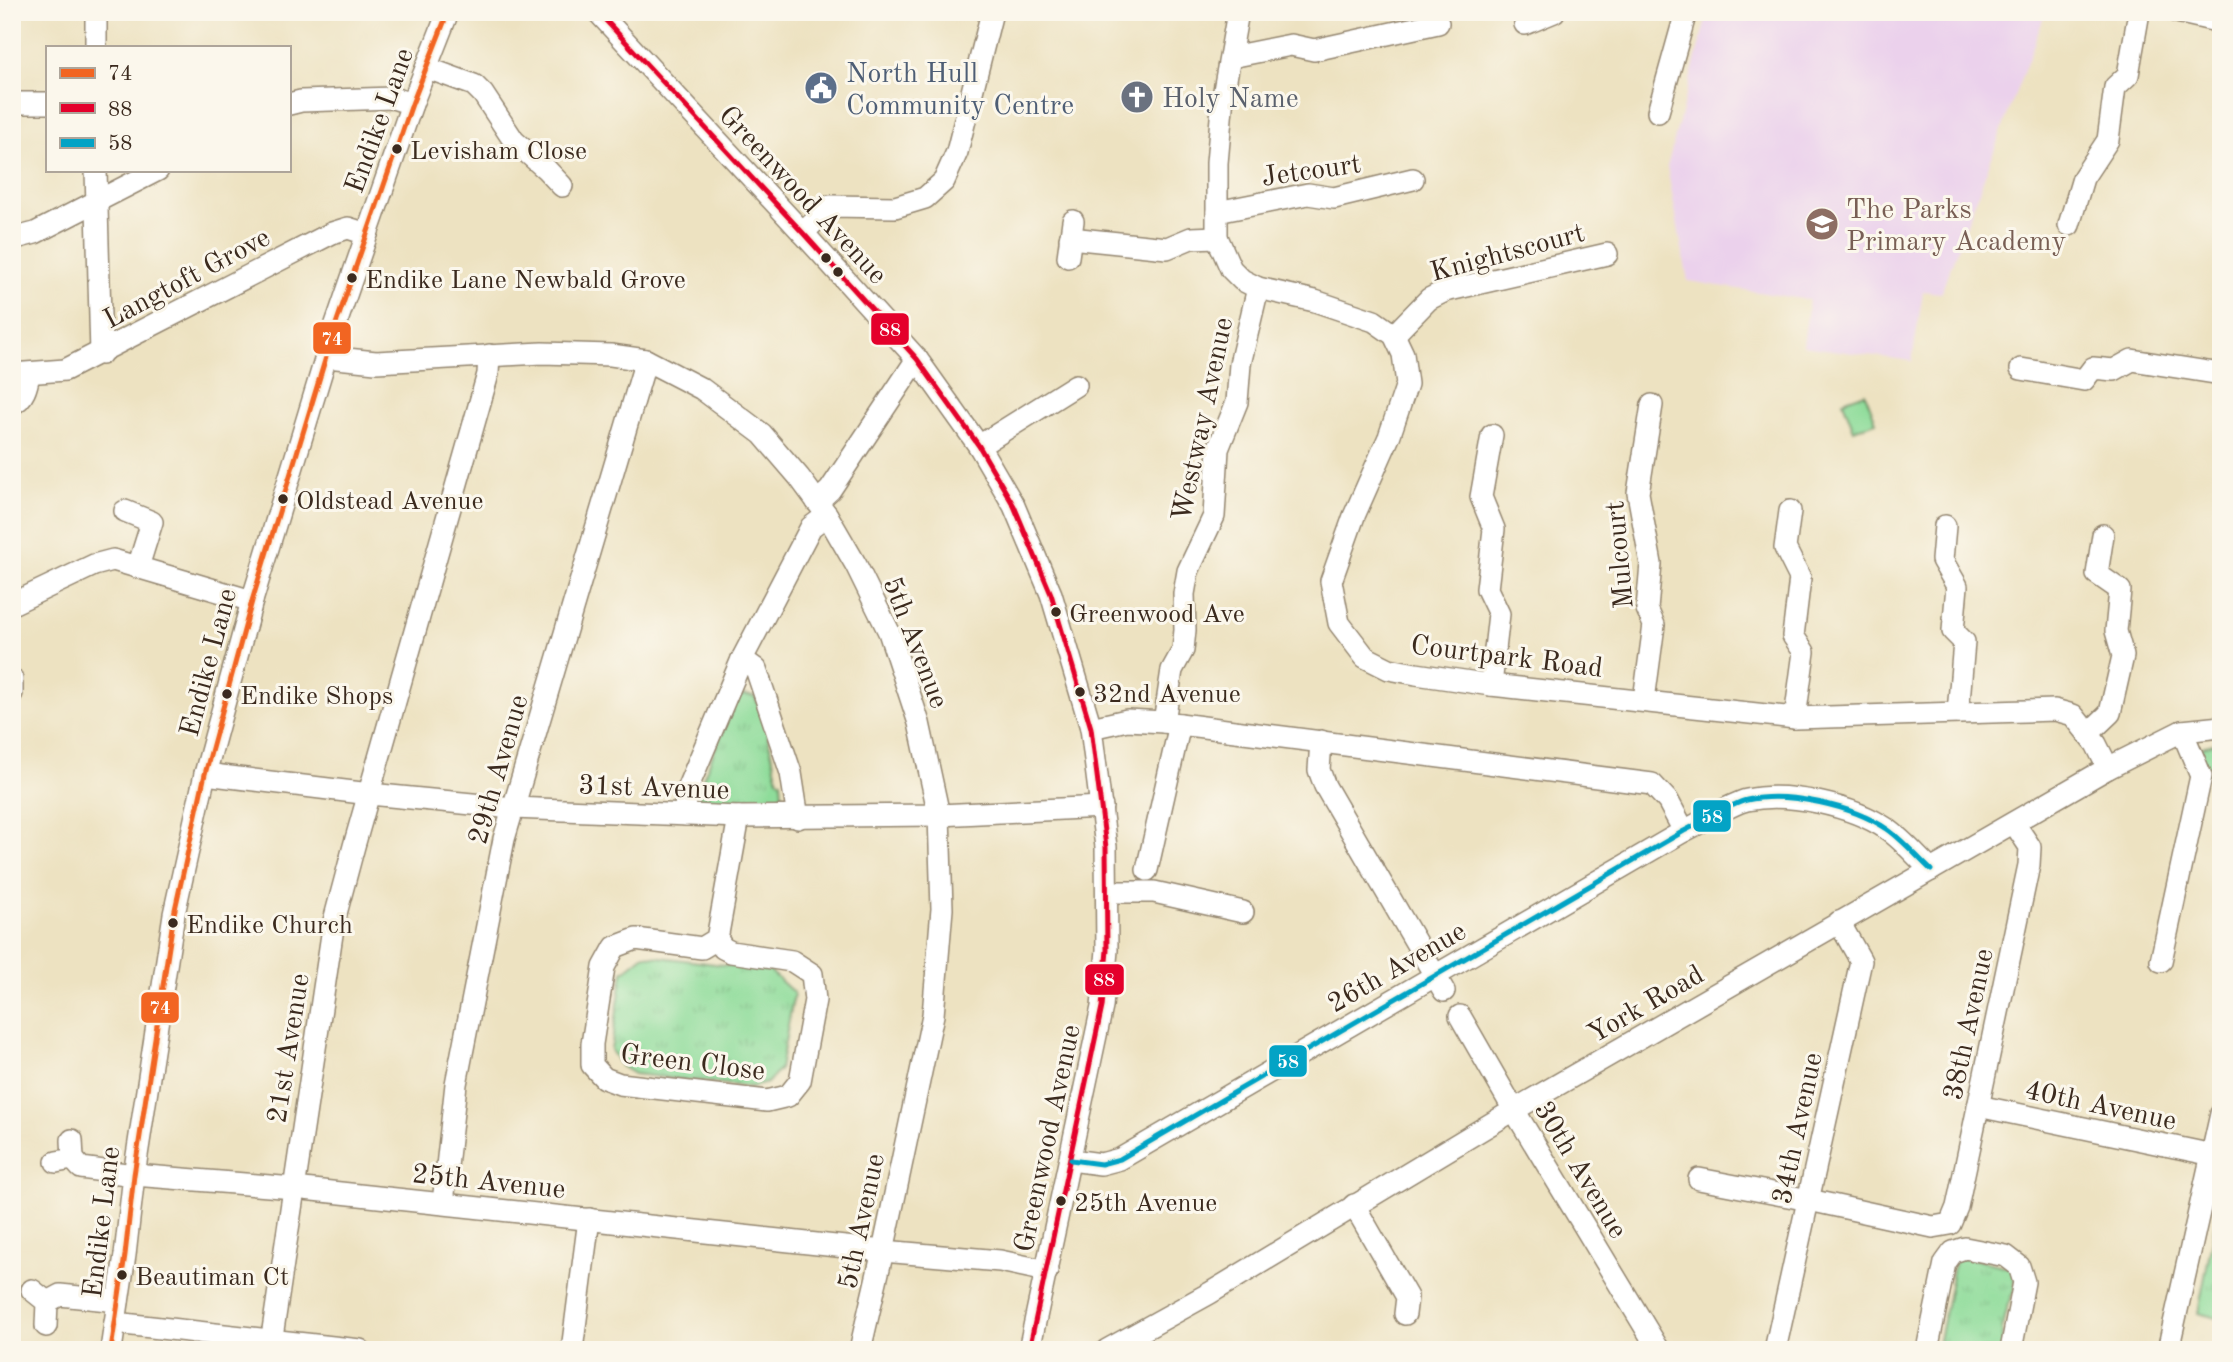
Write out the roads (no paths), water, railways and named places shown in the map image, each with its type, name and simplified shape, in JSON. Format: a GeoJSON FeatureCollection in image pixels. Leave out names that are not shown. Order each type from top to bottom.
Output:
{"type":"FeatureCollection","features":[{"type":"Feature","properties":{"kind":"street"},"geometry":{"type":"LineString","coordinates":[[96,12],[96,46]]}},
{"type":"Feature","properties":{"kind":"street","name":"Endike Lane"},"geometry":{"type":"LineString","coordinates":[[111,1350],[134,1175],[174,914],[205,775],[252,601],[327,357],[412,104],[448,12]]}},
{"type":"Feature","properties":{"kind":"street","name":"Greenwood Avenue"},"geometry":{"type":"LineString","coordinates":[[598,12],[917,359],[979,446],[1014,506],[1051,594],[1091,728],[1102,807],[1107,950],[1102,1007],[1047,1271],[1036,1345]]}},
{"type":"Feature","properties":{"kind":"street"},"geometry":{"type":"LineString","coordinates":[[803,233],[830,206],[895,207],[925,198],[944,181],[957,152],[992,12]]}},
{"type":"Feature","properties":{"kind":"street"},"geometry":{"type":"LineString","coordinates":[[1238,12],[1222,110],[1217,163],[1217,237],[1231,269],[1241,280],[1258,288],[1315,301],[1374,321],[1394,335]]}},
{"type":"Feature","properties":{"kind":"street"},"geometry":{"type":"LineString","coordinates":[[1525,24],[1554,12]]}},
{"type":"Feature","properties":{"kind":"street"},"geometry":{"type":"LineString","coordinates":[[1658,111],[1686,12]]}},
{"type":"Feature","properties":{"kind":"street"},"geometry":{"type":"LineString","coordinates":[[2070,225],[2083,178],[2108,140],[2115,87],[2128,75],[2139,12]]}},
{"type":"Feature","properties":{"kind":"street"},"geometry":{"type":"LineString","coordinates":[[2177,12],[2221,22]]}},
{"type":"Feature","properties":{"kind":"street"},"geometry":{"type":"LineString","coordinates":[[1231,57],[1291,44],[1314,50],[1438,23]]}},
{"type":"Feature","properties":{"kind":"street"},"geometry":{"type":"LineString","coordinates":[[427,68],[474,86],[483,94],[514,141],[562,186]]}},
{"type":"Feature","properties":{"kind":"street"},"geometry":{"type":"LineString","coordinates":[[290,104],[301,101],[393,98],[412,104]]}},
{"type":"Feature","properties":{"kind":"street"},"geometry":{"type":"LineString","coordinates":[[12,103],[46,103]]}},
{"type":"Feature","properties":{"kind":"street"},"geometry":{"type":"LineString","coordinates":[[96,172],[101,354]]}},
{"type":"Feature","properties":{"kind":"street"},"geometry":{"type":"LineString","coordinates":[[12,239],[36,233],[154,172]]}},
{"type":"Feature","properties":{"kind":"street","name":"Jetcourt"},"geometry":{"type":"LineString","coordinates":[[1217,212],[1308,194],[1334,198],[1413,180]]}},
{"type":"Feature","properties":{"kind":"street","name":"Langtoft Grove"},"geometry":{"type":"LineString","coordinates":[[12,404],[18,402],[26,387],[20,374],[65,370],[101,354],[332,233],[348,229],[367,234]]}},
{"type":"Feature","properties":{"kind":"street"},"geometry":{"type":"LineString","coordinates":[[1070,239],[1167,248],[1191,238],[1217,237]]}},
{"type":"Feature","properties":{"kind":"street","name":"Knightscourt"},"geometry":{"type":"LineString","coordinates":[[1394,335],[1429,299],[1446,291],[1607,254]]}},
{"type":"Feature","properties":{"kind":"street","name":"Westway Avenue"},"geometry":{"type":"LineString","coordinates":[[1172,723],[1172,670],[1183,650],[1184,594],[1188,571],[1214,516],[1218,449],[1237,402],[1240,364],[1258,288]]}},
{"type":"Feature","properties":{"kind":"street","name":"Courtpark Road"},"geometry":{"type":"LineString","coordinates":[[1394,335],[1403,354],[1407,384],[1389,437],[1354,516],[1331,581],[1339,623],[1365,657],[1389,668],[1491,685],[1795,718],[2055,710],[2073,715],[2089,733],[2108,768]]}},
{"type":"Feature","properties":{"kind":"street","name":"5th Avenue"},"geometry":{"type":"LineString","coordinates":[[327,357],[376,362],[556,353],[611,355],[646,360],[702,389],[762,434],[822,508],[856,565],[889,632],[919,723],[939,815],[942,909],[933,1015],[860,1350]]}},
{"type":"Feature","properties":{"kind":"street","name":"21st Avenue"},"geometry":{"type":"LineString","coordinates":[[270,1345],[334,921],[488,374],[489,355]]}},
{"type":"Feature","properties":{"kind":"street"},"geometry":{"type":"LineString","coordinates":[[686,814],[685,794],[741,659],[830,490],[917,359]]}},
{"type":"Feature","properties":{"kind":"street","name":"29th Avenue"},"geometry":{"type":"LineString","coordinates":[[443,1203],[456,1084],[504,839],[646,360]]}},
{"type":"Feature","properties":{"kind":"street"},"geometry":{"type":"LineString","coordinates":[[2021,369],[2084,380],[2093,368],[2114,370],[2132,360],[2221,373]]}},
{"type":"Feature","properties":{"kind":"street"},"geometry":{"type":"LineString","coordinates":[[979,446],[1076,384]]}},
{"type":"Feature","properties":{"kind":"street","name":"Mulcourt"},"geometry":{"type":"LineString","coordinates":[[1644,700],[1654,625],[1647,609],[1651,564],[1638,493],[1652,405]]}},
{"type":"Feature","properties":{"kind":"street"},"geometry":{"type":"LineString","coordinates":[[1491,685],[1499,614],[1487,589],[1494,530],[1481,497],[1492,435]]}},
{"type":"Feature","properties":{"kind":"street"},"geometry":{"type":"LineString","coordinates":[[125,511],[152,523],[138,567]]}},
{"type":"Feature","properties":{"kind":"street"},"geometry":{"type":"LineString","coordinates":[[1790,511],[1784,548],[1800,578],[1793,636],[1804,652],[1795,718]]}},
{"type":"Feature","properties":{"kind":"street"},"geometry":{"type":"LineString","coordinates":[[1945,527],[1942,560],[1956,586],[1953,631],[1965,642],[1958,713]]}},
{"type":"Feature","properties":{"kind":"street"},"geometry":{"type":"LineString","coordinates":[[2089,733],[2110,713],[2123,656],[2116,631],[2120,590],[2097,574],[2103,535]]}},
{"type":"Feature","properties":{"kind":"street"},"geometry":{"type":"LineString","coordinates":[[12,604],[94,565],[113,560],[252,601]]}},
{"type":"Feature","properties":{"kind":"street"},"geometry":{"type":"LineString","coordinates":[[741,659],[756,669],[790,773],[798,818]]}},
{"type":"Feature","properties":{"kind":"street"},"geometry":{"type":"LineString","coordinates":[[12,679],[12,693]]}},
{"type":"Feature","properties":{"kind":"street"},"geometry":{"type":"LineString","coordinates":[[1091,728],[1127,720],[1172,723],[1652,784],[1668,801],[1684,831]]}},
{"type":"Feature","properties":{"kind":"street"},"geometry":{"type":"LineString","coordinates":[[1144,860],[1172,723]]}},
{"type":"Feature","properties":{"kind":"street","name":"York Road"},"geometry":{"type":"LineString","coordinates":[[1107,1350],[1210,1293],[1514,1110],[2108,768],[2182,731],[2221,727]]}},
{"type":"Feature","properties":{"kind":"street"},"geometry":{"type":"LineString","coordinates":[[2161,961],[2201,776],[2182,731]]}},
{"type":"Feature","properties":{"kind":"street"},"geometry":{"type":"LineString","coordinates":[[1321,741],[1319,769],[1325,786],[1439,984]]}},
{"type":"Feature","properties":{"kind":"street","name":"31st Avenue"},"geometry":{"type":"LineString","coordinates":[[205,775],[513,808],[739,817],[939,815],[1102,807]]}},
{"type":"Feature","properties":{"kind":"street","name":"26th Avenue"},"geometry":{"type":"LineString","coordinates":[[1071,1160],[1101,1164],[1120,1159],[1439,984],[1684,831],[1745,800],[1785,798],[1821,802],[1863,815],[1889,830],[1931,870]]}},
{"type":"Feature","properties":{"kind":"street"},"geometry":{"type":"LineString","coordinates":[[717,939],[739,817]]}},
{"type":"Feature","properties":{"kind":"street","name":"38th Avenue"},"geometry":{"type":"LineString","coordinates":[[1809,1200],[1933,1227],[1950,1224],[1957,1207],[2029,865],[2030,847],[2014,823]]}},
{"type":"Feature","properties":{"kind":"street"},"geometry":{"type":"LineString","coordinates":[[1107,892],[1154,892],[1243,912]]}},
{"type":"Feature","properties":{"kind":"street","name":"34th Avenue"},"geometry":{"type":"LineString","coordinates":[[1775,1350],[1861,961],[1839,922]]}},
{"type":"Feature","properties":{"kind":"street","name":"Green Close"},"geometry":{"type":"LineString","coordinates":[[636,939],[702,948],[717,939],[723,948],[732,952],[792,961],[812,974],[815,1000],[800,1081],[788,1096],[767,1101],[620,1084],[598,1073],[593,1065],[592,1044],[604,967],[615,947],[636,939]]}},
{"type":"Feature","properties":{"kind":"street","name":"30th Avenue"},"geometry":{"type":"LineString","coordinates":[[1460,1016],[1659,1350]]}},
{"type":"Feature","properties":{"kind":"street","name":"40th Avenue"},"geometry":{"type":"LineString","coordinates":[[1978,1106],[2213,1156]]}},
{"type":"Feature","properties":{"kind":"street"},"geometry":{"type":"LineString","coordinates":[[2168,1350],[2221,1114]]}},
{"type":"Feature","properties":{"kind":"street","name":"25th Avenue"},"geometry":{"type":"LineString","coordinates":[[67,1154],[81,1168],[134,1175],[294,1188],[1000,1261],[1047,1271]]}},
{"type":"Feature","properties":{"kind":"street"},"geometry":{"type":"LineString","coordinates":[[1699,1179],[1809,1200]]}},
{"type":"Feature","properties":{"kind":"street"},"geometry":{"type":"LineString","coordinates":[[1354,1205],[1407,1297],[1405,1314]]}},
{"type":"Feature","properties":{"kind":"street"},"geometry":{"type":"LineString","coordinates":[[572,1350],[589,1219]]}},
{"type":"Feature","properties":{"kind":"street"},"geometry":{"type":"LineString","coordinates":[[1927,1350],[1945,1263],[1953,1252],[1965,1248],[2006,1256],[2019,1266],[2024,1282],[2011,1350]]}},
{"type":"Feature","properties":{"kind":"street"},"geometry":{"type":"LineString","coordinates":[[46,1326],[40,1296],[60,1295],[118,1301]]}},
{"type":"Feature","properties":{"kind":"street"},"geometry":{"type":"LineString","coordinates":[[115,1324],[270,1345],[360,1350]]}},
{"type":"Feature","properties":{"kind":"place","name":"North Hull Community Centre"},"geometry":{"type":"Point","coordinates":[821,88]}},
{"type":"Feature","properties":{"kind":"place","name":"Holy Name"},"geometry":{"type":"Point","coordinates":[1137,97]}},
{"type":"Feature","properties":{"kind":"place","name":"Levisham Close"},"geometry":{"type":"Point","coordinates":[397,149]}},
{"type":"Feature","properties":{"kind":"place","name":"The Parks Primary Academy"},"geometry":{"type":"Point","coordinates":[1822,224]}},
{"type":"Feature","properties":{"kind":"place","name":"Endike Lane Newbald Grove"},"geometry":{"type":"Point","coordinates":[352,278]}},
{"type":"Feature","properties":{"kind":"place","name":"Oldstead Avenue"},"geometry":{"type":"Point","coordinates":[283,499]}},
{"type":"Feature","properties":{"kind":"place","name":"Greenwood Ave"},"geometry":{"type":"Point","coordinates":[1056,612]}},
{"type":"Feature","properties":{"kind":"place","name":"32nd Avenue"},"geometry":{"type":"Point","coordinates":[1080,692]}},
{"type":"Feature","properties":{"kind":"place","name":"Endike Shops"},"geometry":{"type":"Point","coordinates":[227,694]}},
{"type":"Feature","properties":{"kind":"place","name":"Endike Church"},"geometry":{"type":"Point","coordinates":[173,923]}},
{"type":"Feature","properties":{"kind":"place","name":"25th Avenue"},"geometry":{"type":"Point","coordinates":[1061,1201]}},
{"type":"Feature","properties":{"kind":"place","name":"Beautiman Ct"},"geometry":{"type":"Point","coordinates":[122,1275]}}]}
